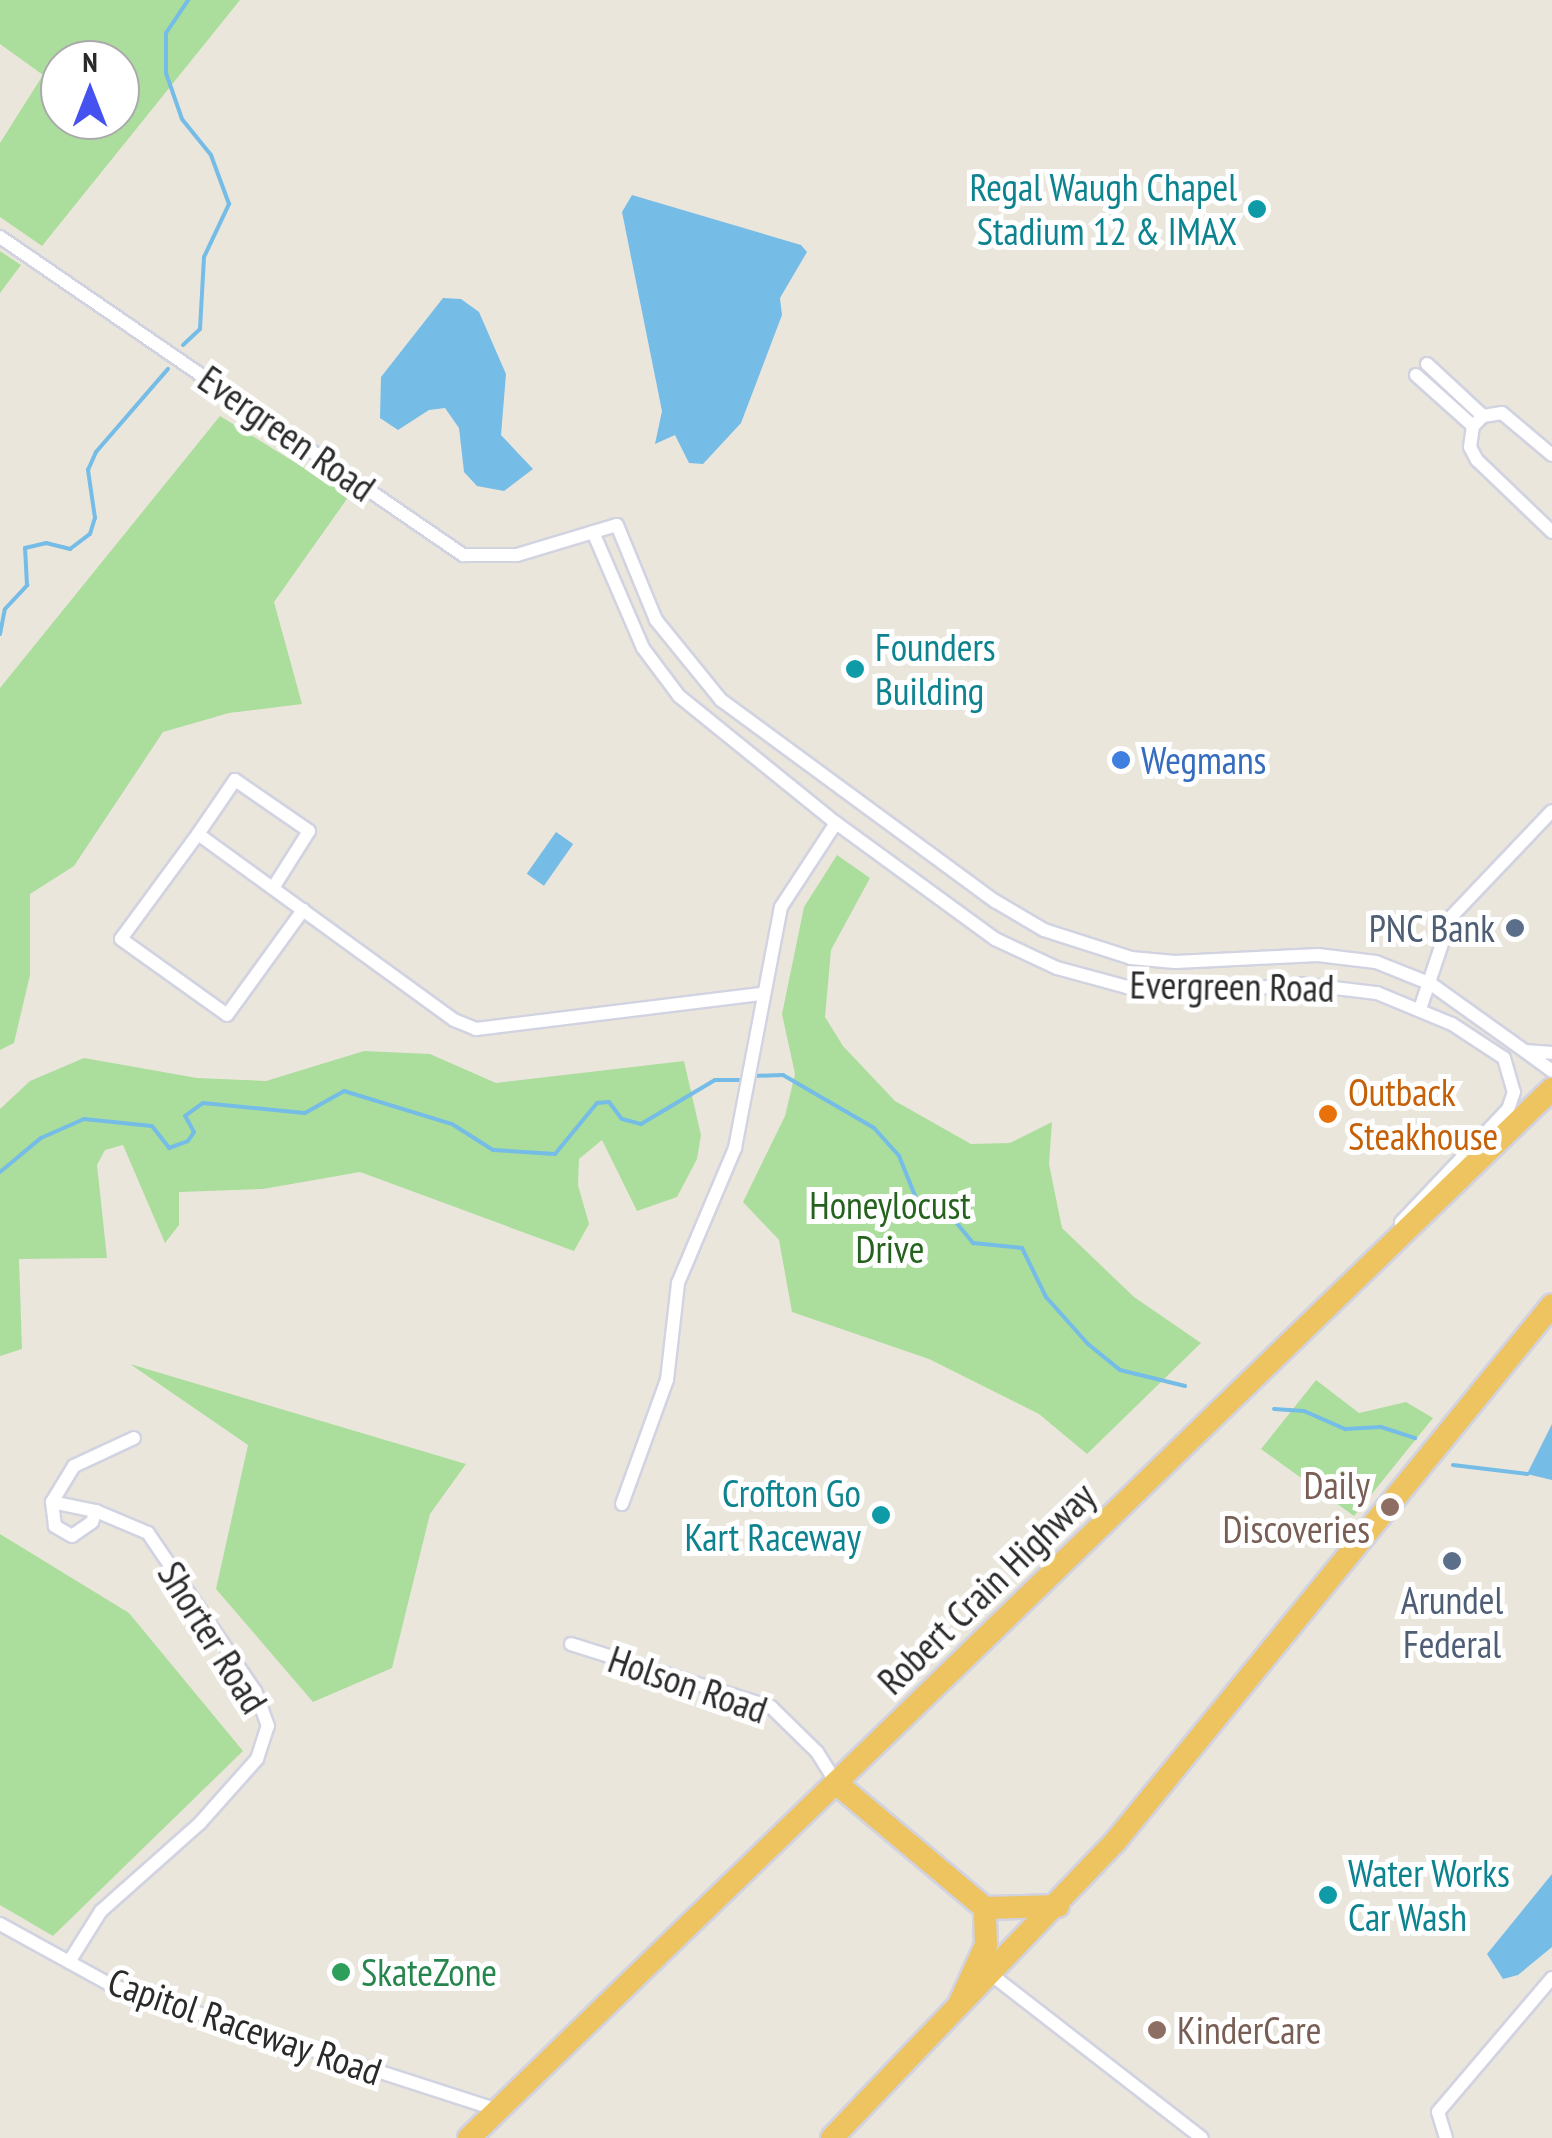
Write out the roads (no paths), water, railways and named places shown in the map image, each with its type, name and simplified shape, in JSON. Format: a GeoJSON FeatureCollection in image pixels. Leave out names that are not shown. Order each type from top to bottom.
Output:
{"type":"FeatureCollection","features":[{"type":"Feature","properties":{"kind":"highway","name":"Robert Crain Highway"},"geometry":{"type":"LineString","coordinates":[[469,2138],[1552,1089]]}},
{"type":"Feature","properties":{"kind":"highway"},"geometry":{"type":"LineString","coordinates":[[832,2138],[1058,1906],[1552,1305]]}},
{"type":"Feature","properties":{"kind":"highway"},"geometry":{"type":"LineString","coordinates":[[836,1782],[984,1908],[1058,1906]]}},
{"type":"Feature","properties":{"kind":"highway"},"geometry":{"type":"LineString","coordinates":[[955,2014],[986,1945],[984,1908]]}},
{"type":"Feature","properties":{"kind":"street","name":"Evergreen Road"},"geometry":{"type":"LineString","coordinates":[[0,237],[463,554],[517,554],[617,525],[656,620],[721,700],[1044,930],[1132,958],[1224,962],[1318,955],[1376,962],[1431,984],[1552,1071]]}},
{"type":"Feature","properties":{"kind":"street"},"geometry":{"type":"LineString","coordinates":[[1426,364],[1478,421]]}},
{"type":"Feature","properties":{"kind":"street"},"geometry":{"type":"LineString","coordinates":[[1416,375],[1478,421],[1513,418],[1552,455]]}},
{"type":"Feature","properties":{"kind":"street"},"geometry":{"type":"LineString","coordinates":[[1478,421],[1470,447],[1477,460],[1552,532]]}},
{"type":"Feature","properties":{"kind":"street","name":"Evergreen Road"},"geometry":{"type":"LineString","coordinates":[[593,532],[628,621],[679,696],[836,823],[995,938],[1057,968],[1172,992],[1337,987],[1420,1008],[1504,1058],[1514,1092],[1508,1109],[1438,1179],[1341,1292]]}},
{"type":"Feature","properties":{"kind":"street"},"geometry":{"type":"LineString","coordinates":[[273,888],[309,831],[235,780],[121,940],[226,1015],[303,910]]}},
{"type":"Feature","properties":{"kind":"street"},"geometry":{"type":"LineString","coordinates":[[1420,1008],[1451,917],[1552,811]]}},
{"type":"Feature","properties":{"kind":"street"},"geometry":{"type":"LineString","coordinates":[[622,1504],[667,1380],[678,1283],[735,1148],[780,907],[836,823]]}},
{"type":"Feature","properties":{"kind":"street"},"geometry":{"type":"LineString","coordinates":[[198,834],[476,1030],[761,994]]}},
{"type":"Feature","properties":{"kind":"street"},"geometry":{"type":"LineString","coordinates":[[1525,1051],[1552,1053]]}},
{"type":"Feature","properties":{"kind":"street"},"geometry":{"type":"LineString","coordinates":[[96,1512],[83,1530],[60,1534],[52,1502],[74,1466],[134,1438]]}},
{"type":"Feature","properties":{"kind":"street","name":"Shorter Road"},"geometry":{"type":"LineString","coordinates":[[52,1502],[96,1512],[148,1533],[255,1691],[268,1726],[256,1759],[200,1823],[101,1911],[69,1962]]}},
{"type":"Feature","properties":{"kind":"street","name":"Holson Road"},"geometry":{"type":"LineString","coordinates":[[570,1644],[771,1707],[807,1741],[836,1782]]}},
{"type":"Feature","properties":{"kind":"street","name":"Capitol Raceway Road"},"geometry":{"type":"LineString","coordinates":[[0,1924],[111,1984],[498,2110]]}},
{"type":"Feature","properties":{"kind":"street"},"geometry":{"type":"LineString","coordinates":[[993,1976],[1202,2138]]}},
{"type":"Feature","properties":{"kind":"street"},"geometry":{"type":"LineString","coordinates":[[1446,2138],[1438,2112],[1552,1978]]}},
{"type":"Feature","properties":{"kind":"water"},"geometry":{"type":"Polygon","coordinates":[[[632,195],[801,245],[807,252],[780,298],[782,315],[741,423],[703,464],[689,463],[675,435],[655,444],[662,411],[622,212],[632,195]]]}},
{"type":"Feature","properties":{"kind":"water"},"geometry":{"type":"Polygon","coordinates":[[[443,298],[461,299],[479,312],[506,374],[501,435],[533,469],[504,491],[477,486],[464,472],[459,428],[445,408],[429,410],[398,430],[380,418],[381,377],[443,298]]]}},
{"type":"Feature","properties":{"kind":"water"},"geometry":{"type":"Polygon","coordinates":[[[556,832],[573,844],[544,886],[527,874],[556,832]]]}},
{"type":"Feature","properties":{"kind":"water"},"geometry":{"type":"Polygon","coordinates":[[[1552,1424],[1552,1480],[1527,1474],[1552,1424]]]}},
{"type":"Feature","properties":{"kind":"water"},"geometry":{"type":"Polygon","coordinates":[[[1552,1874],[1552,1947],[1518,1975],[1503,1979],[1487,1954],[1552,1874]]]}},
{"type":"Feature","properties":{"kind":"waterway"},"geometry":{"type":"LineString","coordinates":[[183,345],[200,329],[204,257],[229,204],[211,155],[182,119],[166,73],[166,33],[188,0]]}},
{"type":"Feature","properties":{"kind":"waterway"},"geometry":{"type":"LineString","coordinates":[[0,634],[5,609],[27,585],[25,548],[46,543],[70,549],[90,534],[95,518],[88,470],[96,452],[168,369]]}},
{"type":"Feature","properties":{"kind":"waterway"},"geometry":{"type":"LineString","coordinates":[[752,1076],[783,1075],[874,1128],[899,1156],[916,1198],[946,1210],[973,1243],[1022,1248],[1046,1297],[1088,1344],[1120,1370],[1185,1386]]}},
{"type":"Feature","properties":{"kind":"waterway"},"geometry":{"type":"LineString","coordinates":[[0,1172],[41,1138],[84,1119],[152,1126],[169,1148],[188,1141],[194,1132],[185,1116],[203,1103],[305,1113],[344,1091],[452,1124],[493,1150],[555,1154],[597,1103],[609,1102],[622,1119],[641,1124],[715,1080],[743,1080]]}},
{"type":"Feature","properties":{"kind":"waterway"},"geometry":{"type":"LineString","coordinates":[[1274,1409],[1304,1411],[1345,1429],[1381,1427],[1415,1438]]}},
{"type":"Feature","properties":{"kind":"waterway"},"geometry":{"type":"LineString","coordinates":[[1453,1465],[1527,1474]]}},
{"type":"Feature","properties":{"kind":"place","name":"Regal Waugh Chapel Stadium 12 & IMAX"},"geometry":{"type":"Point","coordinates":[1257,209]}},
{"type":"Feature","properties":{"kind":"place","name":"Founders Building"},"geometry":{"type":"Point","coordinates":[855,669]}},
{"type":"Feature","properties":{"kind":"place","name":"Wegmans"},"geometry":{"type":"Point","coordinates":[1121,760]}},
{"type":"Feature","properties":{"kind":"place","name":"PNC Bank"},"geometry":{"type":"Point","coordinates":[1515,928]}},
{"type":"Feature","properties":{"kind":"place","name":"Outback Steakhouse"},"geometry":{"type":"Point","coordinates":[1328,1114]}},
{"type":"Feature","properties":{"kind":"place","name":"Daily Discoveries"},"geometry":{"type":"Point","coordinates":[1390,1507]}},
{"type":"Feature","properties":{"kind":"place","name":"Crofton Go Kart Raceway"},"geometry":{"type":"Point","coordinates":[881,1515]}},
{"type":"Feature","properties":{"kind":"place","name":"Arundel Federal"},"geometry":{"type":"Point","coordinates":[1452,1561]}},
{"type":"Feature","properties":{"kind":"place","name":"Water Works Car Wash"},"geometry":{"type":"Point","coordinates":[1328,1895]}},
{"type":"Feature","properties":{"kind":"place","name":"SkateZone"},"geometry":{"type":"Point","coordinates":[341,1972]}},
{"type":"Feature","properties":{"kind":"place","name":"KinderCare"},"geometry":{"type":"Point","coordinates":[1157,2030]}},
{"type":"Feature","properties":{"kind":"park label","name":"Honeylocust Drive"},"geometry":{"type":"Point","coordinates":[890,1227]}}]}
